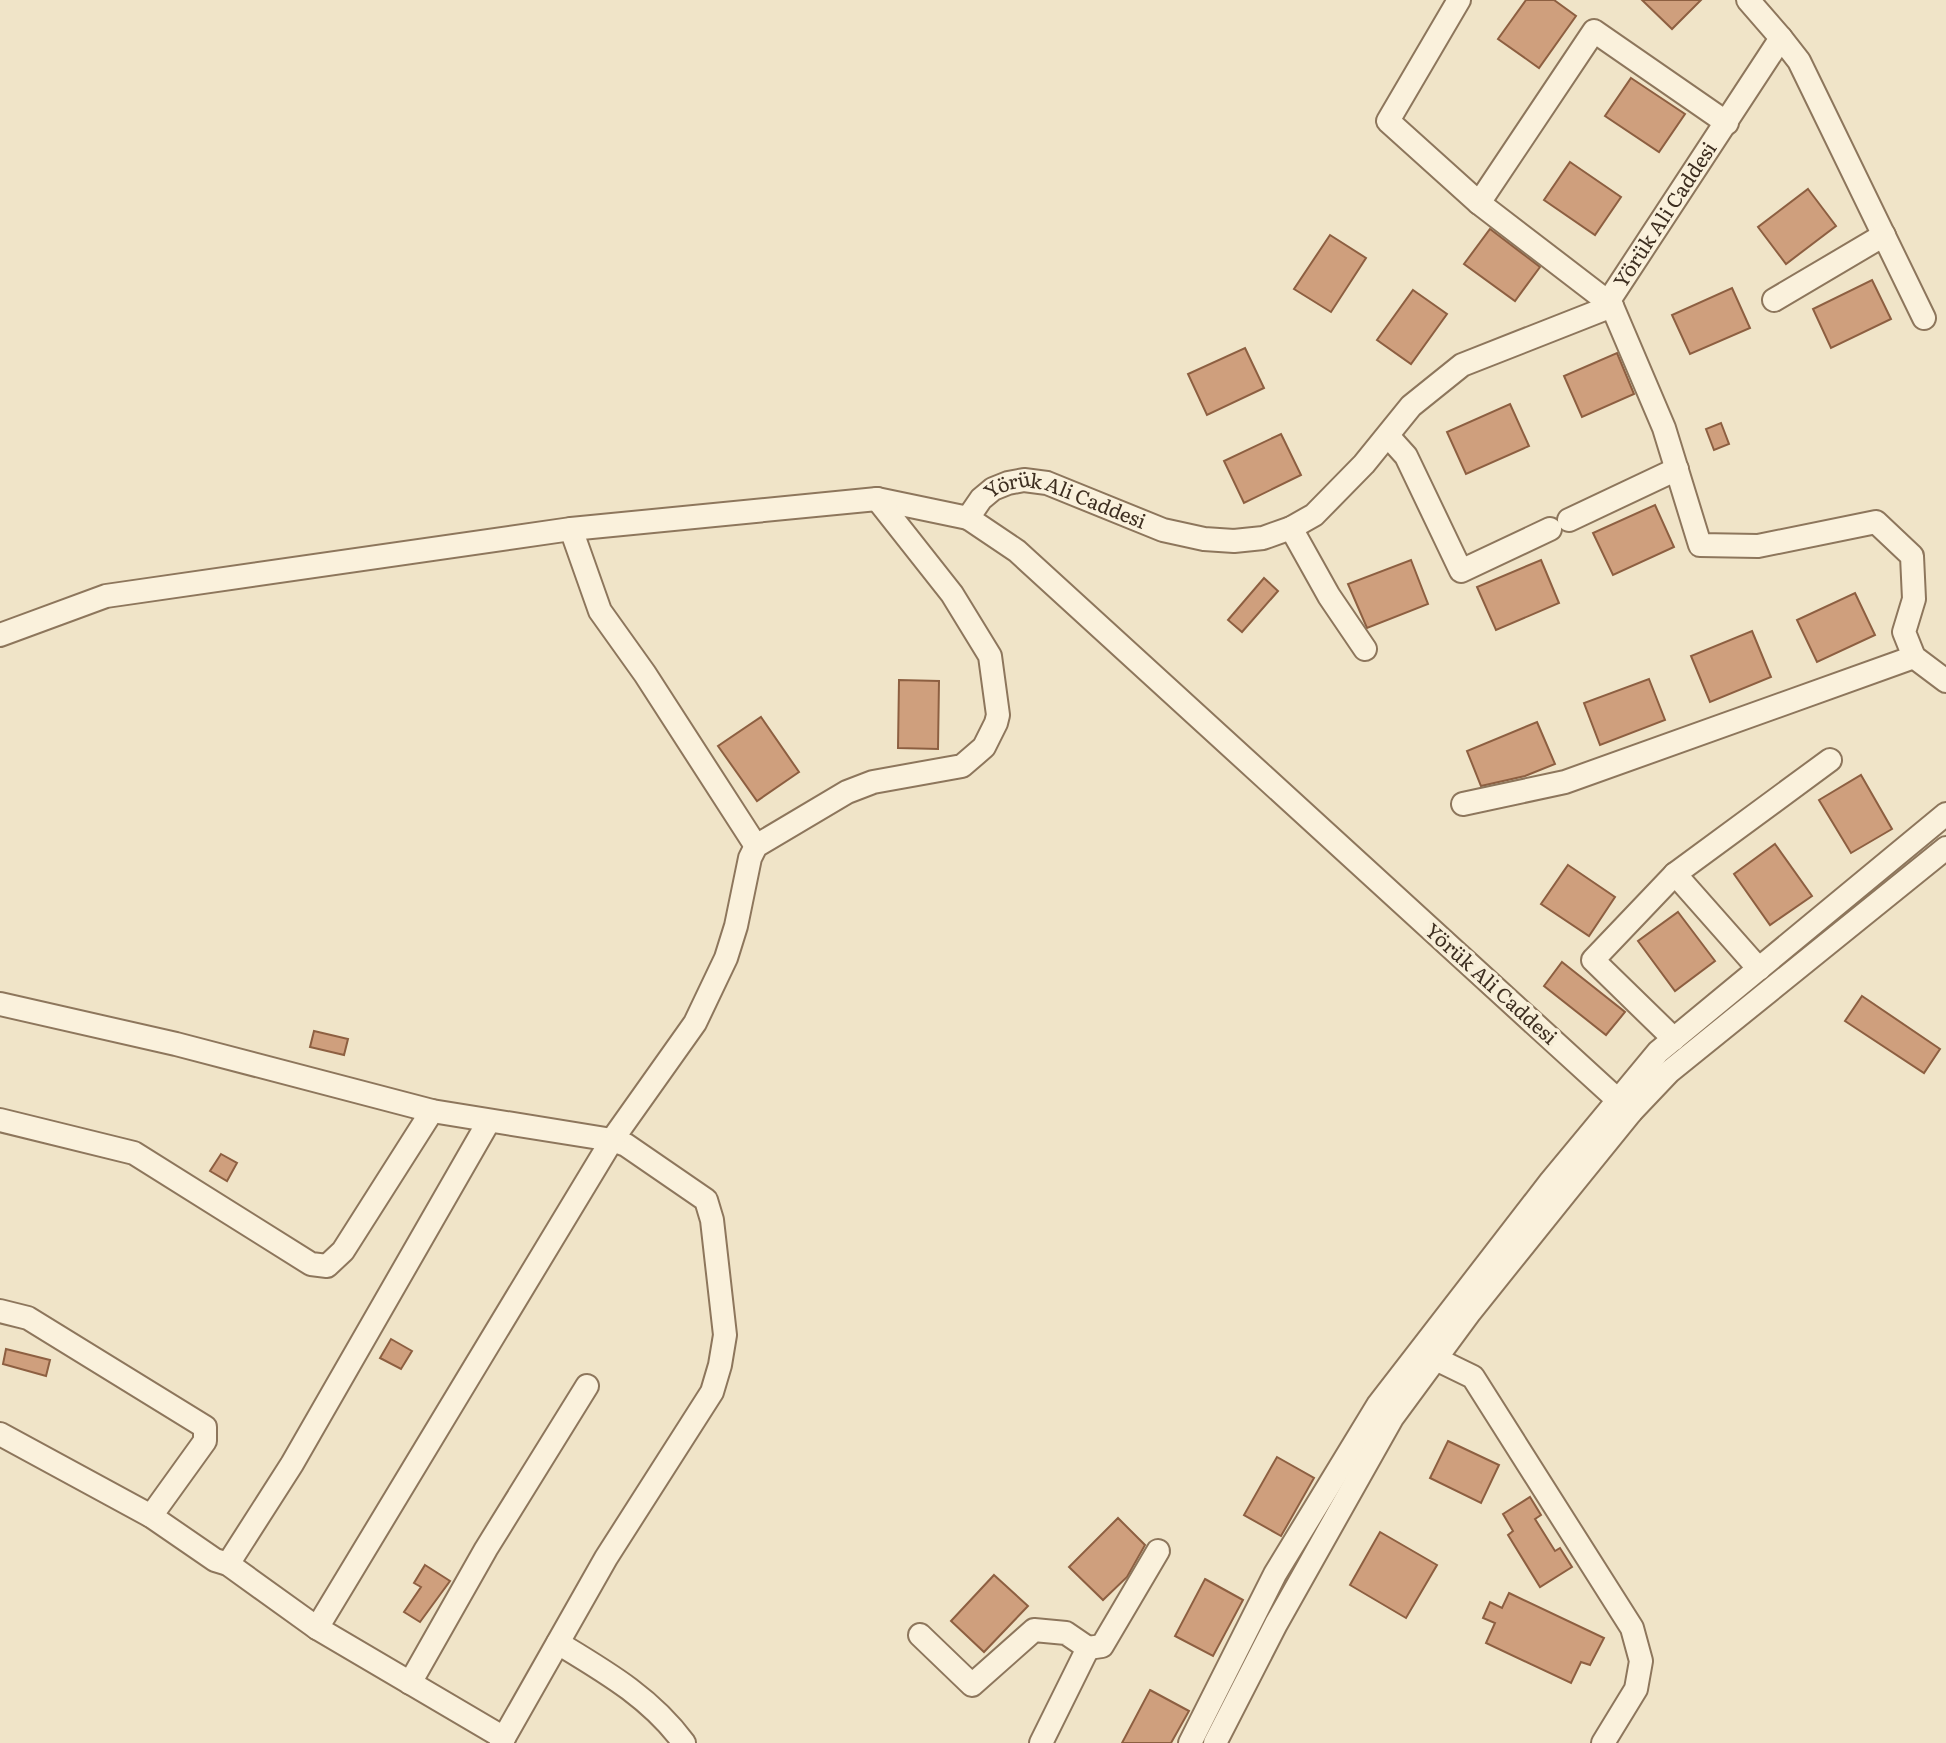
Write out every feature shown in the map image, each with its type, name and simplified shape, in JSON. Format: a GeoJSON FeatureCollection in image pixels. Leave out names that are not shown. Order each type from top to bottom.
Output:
{"type":"FeatureCollection","features":[{"type":"Feature","properties":{"kind":"street"},"geometry":{"type":"LineString","coordinates":[[1459,0],[1388,121],[1479,203],[1610,304],[1664,428],[1700,545],[1758,546],[1876,522],[1912,556],[1914,599],[1904,632],[1914,657],[1946,681]]}},
{"type":"Feature","properties":{"kind":"street"},"geometry":{"type":"LineString","coordinates":[[1748,0],[1799,61],[1924,318]]}},
{"type":"Feature","properties":{"kind":"street"},"geometry":{"type":"LineString","coordinates":[[1479,203],[1594,31],[1727,123]]}},
{"type":"Feature","properties":{"kind":"street","name":"Yörük Ali Caddesi"},"geometry":{"type":"LineString","coordinates":[[1625,1106],[1017,551],[968,518],[981,499],[993,489],[1024,480],[1047,483],[1163,530],[1204,539],[1234,541],[1263,538],[1314,515],[1388,436],[1411,406],[1462,365],[1610,304],[1781,38]]}},
{"type":"Feature","properties":{"kind":"street"},"geometry":{"type":"LineString","coordinates":[[1774,300],[1884,235]]}},
{"type":"Feature","properties":{"kind":"street"},"geometry":{"type":"LineString","coordinates":[[1388,436],[1406,456],[1461,571],[1677,469]]}},
{"type":"Feature","properties":{"kind":"street"},"geometry":{"type":"LineString","coordinates":[[0,635],[106,596],[571,529],[877,499],[968,518]]}},
{"type":"Feature","properties":{"kind":"street"},"geometry":{"type":"LineString","coordinates":[[317,1628],[612,1140],[668,1063],[713,988],[736,926],[750,858],[756,846],[847,792],[873,782],[962,766],[984,747],[993,731],[998,715],[990,656],[952,594],[877,499]]}},
{"type":"Feature","properties":{"kind":"street"},"geometry":{"type":"LineString","coordinates":[[1291,528],[1329,596],[1365,649]]}},
{"type":"Feature","properties":{"kind":"street"},"geometry":{"type":"LineString","coordinates":[[571,529],[600,611],[645,674],[756,846]]}},
{"type":"Feature","properties":{"kind":"street"},"geometry":{"type":"LineString","coordinates":[[1463,804],[1565,782],[1914,657]]}},
{"type":"Feature","properties":{"kind":"street"},"geometry":{"type":"LineString","coordinates":[[1674,1039],[1593,960],[1675,874],[1830,760]]}},
{"type":"Feature","properties":{"kind":"street"},"geometry":{"type":"LineString","coordinates":[[1215,1743],[1276,1624],[1392,1418],[1625,1106],[1658,1052],[1946,814]]}},
{"type":"Feature","properties":{"kind":"street"},"geometry":{"type":"LineString","coordinates":[[1190,1743],[1275,1574],[1378,1405],[1551,1181],[1625,1106],[1946,848]]}},
{"type":"Feature","properties":{"kind":"street"},"geometry":{"type":"LineString","coordinates":[[1675,874],[1759,969]]}},
{"type":"Feature","properties":{"kind":"street"},"geometry":{"type":"LineString","coordinates":[[0,1004],[191,1047],[432,1111],[612,1140],[626,1145],[706,1200],[712,1220],[725,1335],[712,1392],[606,1558],[503,1740],[317,1628],[228,1564],[215,1560],[151,1516],[0,1434]]}},
{"type":"Feature","properties":{"kind":"street"},"geometry":{"type":"LineString","coordinates":[[0,1120],[134,1153],[311,1264],[327,1266],[343,1251],[432,1111]]}},
{"type":"Feature","properties":{"kind":"street"},"geometry":{"type":"LineString","coordinates":[[228,1564],[292,1464],[489,1121]]}},
{"type":"Feature","properties":{"kind":"street"},"geometry":{"type":"LineString","coordinates":[[0,1311],[28,1318],[205,1427],[205,1441],[151,1516]]}},
{"type":"Feature","properties":{"kind":"street"},"geometry":{"type":"LineString","coordinates":[[1436,1359],[1473,1377],[1632,1628],[1641,1661],[1636,1689],[1603,1743]]}},
{"type":"Feature","properties":{"kind":"street"},"geometry":{"type":"LineString","coordinates":[[410,1683],[486,1549],[587,1386]]}},
{"type":"Feature","properties":{"kind":"street"},"geometry":{"type":"LineString","coordinates":[[920,1635],[972,1685],[1034,1630],[1066,1633],[1088,1648],[1102,1646],[1158,1551]]}},
{"type":"Feature","properties":{"kind":"street"},"geometry":{"type":"LineString","coordinates":[[558,1643],[627,1685],[663,1718],[684,1743]]}},
{"type":"Feature","properties":{"kind":"street"},"geometry":{"type":"LineString","coordinates":[[1041,1743],[1088,1648]]}},
{"type":"Feature","properties":{"kind":"building"},"geometry":{"type":"Polygon","coordinates":[[[1526,0],[1554,0],[1576,16],[1539,68],[1498,39],[1526,0]]]}},
{"type":"Feature","properties":{"kind":"building"},"geometry":{"type":"Polygon","coordinates":[[[1642,0],[1701,0],[1672,29],[1642,0]]]}},
{"type":"Feature","properties":{"kind":"building"},"geometry":{"type":"Polygon","coordinates":[[[1631,78],[1685,114],[1659,152],[1605,116],[1631,78]]]}},
{"type":"Feature","properties":{"kind":"building"},"geometry":{"type":"Polygon","coordinates":[[[1570,162],[1621,197],[1595,235],[1544,200],[1570,162]]]}},
{"type":"Feature","properties":{"kind":"building"},"geometry":{"type":"Polygon","coordinates":[[[1808,189],[1836,226],[1786,264],[1758,227],[1808,189]]]}},
{"type":"Feature","properties":{"kind":"building"},"geometry":{"type":"Polygon","coordinates":[[[1490,229],[1540,267],[1515,301],[1464,264],[1490,229]]]}},
{"type":"Feature","properties":{"kind":"building"},"geometry":{"type":"Polygon","coordinates":[[[1330,235],[1366,258],[1331,312],[1294,289],[1330,235]]]}},
{"type":"Feature","properties":{"kind":"building"},"geometry":{"type":"Polygon","coordinates":[[[1872,280],[1891,319],[1831,348],[1813,309],[1872,280]]]}},
{"type":"Feature","properties":{"kind":"building"},"geometry":{"type":"Polygon","coordinates":[[[1732,288],[1750,328],[1690,354],[1672,315],[1732,288]]]}},
{"type":"Feature","properties":{"kind":"building"},"geometry":{"type":"Polygon","coordinates":[[[1413,290],[1447,314],[1411,364],[1377,340],[1413,290]]]}},
{"type":"Feature","properties":{"kind":"building"},"geometry":{"type":"Polygon","coordinates":[[[1245,348],[1264,388],[1207,415],[1188,374],[1245,348]]]}},
{"type":"Feature","properties":{"kind":"building"},"geometry":{"type":"Polygon","coordinates":[[[1617,353],[1634,394],[1582,417],[1564,376],[1617,353]]]}},
{"type":"Feature","properties":{"kind":"building"},"geometry":{"type":"Polygon","coordinates":[[[1510,404],[1529,446],[1466,474],[1447,432],[1510,404]]]}},
{"type":"Feature","properties":{"kind":"building"},"geometry":{"type":"Polygon","coordinates":[[[1721,423],[1729,444],[1714,450],[1706,429],[1721,423]]]}},
{"type":"Feature","properties":{"kind":"building"},"geometry":{"type":"Polygon","coordinates":[[[1281,434],[1301,475],[1244,503],[1224,461],[1281,434]]]}},
{"type":"Feature","properties":{"kind":"building"},"geometry":{"type":"Polygon","coordinates":[[[1655,505],[1674,547],[1613,575],[1593,533],[1655,505]]]}},
{"type":"Feature","properties":{"kind":"building"},"geometry":{"type":"Polygon","coordinates":[[[1411,560],[1428,604],[1367,628],[1348,584],[1411,560]]]}},
{"type":"Feature","properties":{"kind":"building"},"geometry":{"type":"Polygon","coordinates":[[[1541,560],[1559,603],[1496,630],[1477,587],[1541,560]]]}},
{"type":"Feature","properties":{"kind":"building"},"geometry":{"type":"Polygon","coordinates":[[[1264,578],[1278,591],[1242,632],[1228,620],[1264,578]]]}},
{"type":"Feature","properties":{"kind":"building"},"geometry":{"type":"Polygon","coordinates":[[[1855,593],[1875,635],[1817,662],[1797,620],[1855,593]]]}},
{"type":"Feature","properties":{"kind":"building"},"geometry":{"type":"Polygon","coordinates":[[[1752,631],[1771,677],[1710,702],[1691,656],[1752,631]]]}},
{"type":"Feature","properties":{"kind":"building"},"geometry":{"type":"Polygon","coordinates":[[[1649,679],[1665,720],[1600,745],[1584,703],[1649,679]]]}},
{"type":"Feature","properties":{"kind":"building"},"geometry":{"type":"Polygon","coordinates":[[[899,680],[939,681],[938,749],[898,748],[899,680]]]}},
{"type":"Feature","properties":{"kind":"building"},"geometry":{"type":"Polygon","coordinates":[[[761,717],[799,772],[757,801],[718,746],[761,717]]]}},
{"type":"Feature","properties":{"kind":"building"},"geometry":{"type":"Polygon","coordinates":[[[1537,722],[1555,764],[1525,776],[1481,786],[1467,751],[1537,722]]]}},
{"type":"Feature","properties":{"kind":"building"},"geometry":{"type":"Polygon","coordinates":[[[1861,775],[1892,829],[1851,853],[1819,800],[1861,775]]]}},
{"type":"Feature","properties":{"kind":"building"},"geometry":{"type":"Polygon","coordinates":[[[1775,844],[1812,896],[1770,925],[1734,874],[1775,844]]]}},
{"type":"Feature","properties":{"kind":"building"},"geometry":{"type":"Polygon","coordinates":[[[1568,865],[1615,897],[1589,936],[1541,904],[1568,865]]]}},
{"type":"Feature","properties":{"kind":"building"},"geometry":{"type":"Polygon","coordinates":[[[1678,912],[1715,961],[1675,991],[1638,941],[1678,912]]]}},
{"type":"Feature","properties":{"kind":"building"},"geometry":{"type":"Polygon","coordinates":[[[1562,962],[1625,1012],[1606,1035],[1544,986],[1562,962]]]}},
{"type":"Feature","properties":{"kind":"building"},"geometry":{"type":"Polygon","coordinates":[[[1862,996],[1940,1049],[1924,1073],[1845,1021],[1862,996]]]}},
{"type":"Feature","properties":{"kind":"building"},"geometry":{"type":"Polygon","coordinates":[[[314,1031],[348,1039],[344,1055],[310,1047],[314,1031]]]}},
{"type":"Feature","properties":{"kind":"building"},"geometry":{"type":"Polygon","coordinates":[[[221,1154],[237,1163],[227,1181],[210,1171],[221,1154]]]}},
{"type":"Feature","properties":{"kind":"building"},"geometry":{"type":"Polygon","coordinates":[[[391,1339],[412,1351],[401,1369],[380,1358],[391,1339]]]}},
{"type":"Feature","properties":{"kind":"building"},"geometry":{"type":"Polygon","coordinates":[[[6,1349],[50,1360],[46,1376],[3,1364],[6,1349]]]}},
{"type":"Feature","properties":{"kind":"building"},"geometry":{"type":"Polygon","coordinates":[[[1448,1441],[1499,1465],[1481,1503],[1430,1478],[1448,1441]]]}},
{"type":"Feature","properties":{"kind":"building"},"geometry":{"type":"Polygon","coordinates":[[[1277,1457],[1314,1478],[1281,1536],[1244,1515],[1277,1457]]]}},
{"type":"Feature","properties":{"kind":"building"},"geometry":{"type":"Polygon","coordinates":[[[1530,1497],[1541,1515],[1535,1519],[1555,1551],[1560,1548],[1572,1567],[1540,1587],[1508,1535],[1513,1531],[1503,1514],[1530,1497]]]}},
{"type":"Feature","properties":{"kind":"building"},"geometry":{"type":"Polygon","coordinates":[[[1118,1518],[1145,1545],[1127,1577],[1103,1600],[1069,1567],[1118,1518]]]}},
{"type":"Feature","properties":{"kind":"building"},"geometry":{"type":"Polygon","coordinates":[[[1380,1532],[1437,1565],[1406,1618],[1350,1585],[1380,1532]]]}},
{"type":"Feature","properties":{"kind":"building"},"geometry":{"type":"Polygon","coordinates":[[[425,1565],[450,1581],[420,1622],[404,1612],[421,1587],[414,1583],[425,1565]]]}},
{"type":"Feature","properties":{"kind":"building"},"geometry":{"type":"Polygon","coordinates":[[[994,1575],[1028,1606],[984,1652],[951,1621],[994,1575]]]}},
{"type":"Feature","properties":{"kind":"building"},"geometry":{"type":"Polygon","coordinates":[[[1205,1579],[1243,1600],[1213,1656],[1175,1636],[1205,1579]]]}},
{"type":"Feature","properties":{"kind":"building"},"geometry":{"type":"Polygon","coordinates":[[[1509,1593],[1604,1638],[1590,1665],[1581,1662],[1571,1683],[1486,1643],[1495,1623],[1483,1618],[1490,1602],[1502,1608],[1509,1593]]]}},
{"type":"Feature","properties":{"kind":"building"},"geometry":{"type":"Polygon","coordinates":[[[1150,1690],[1189,1711],[1171,1743],[1122,1743],[1150,1690]]]}}]}
